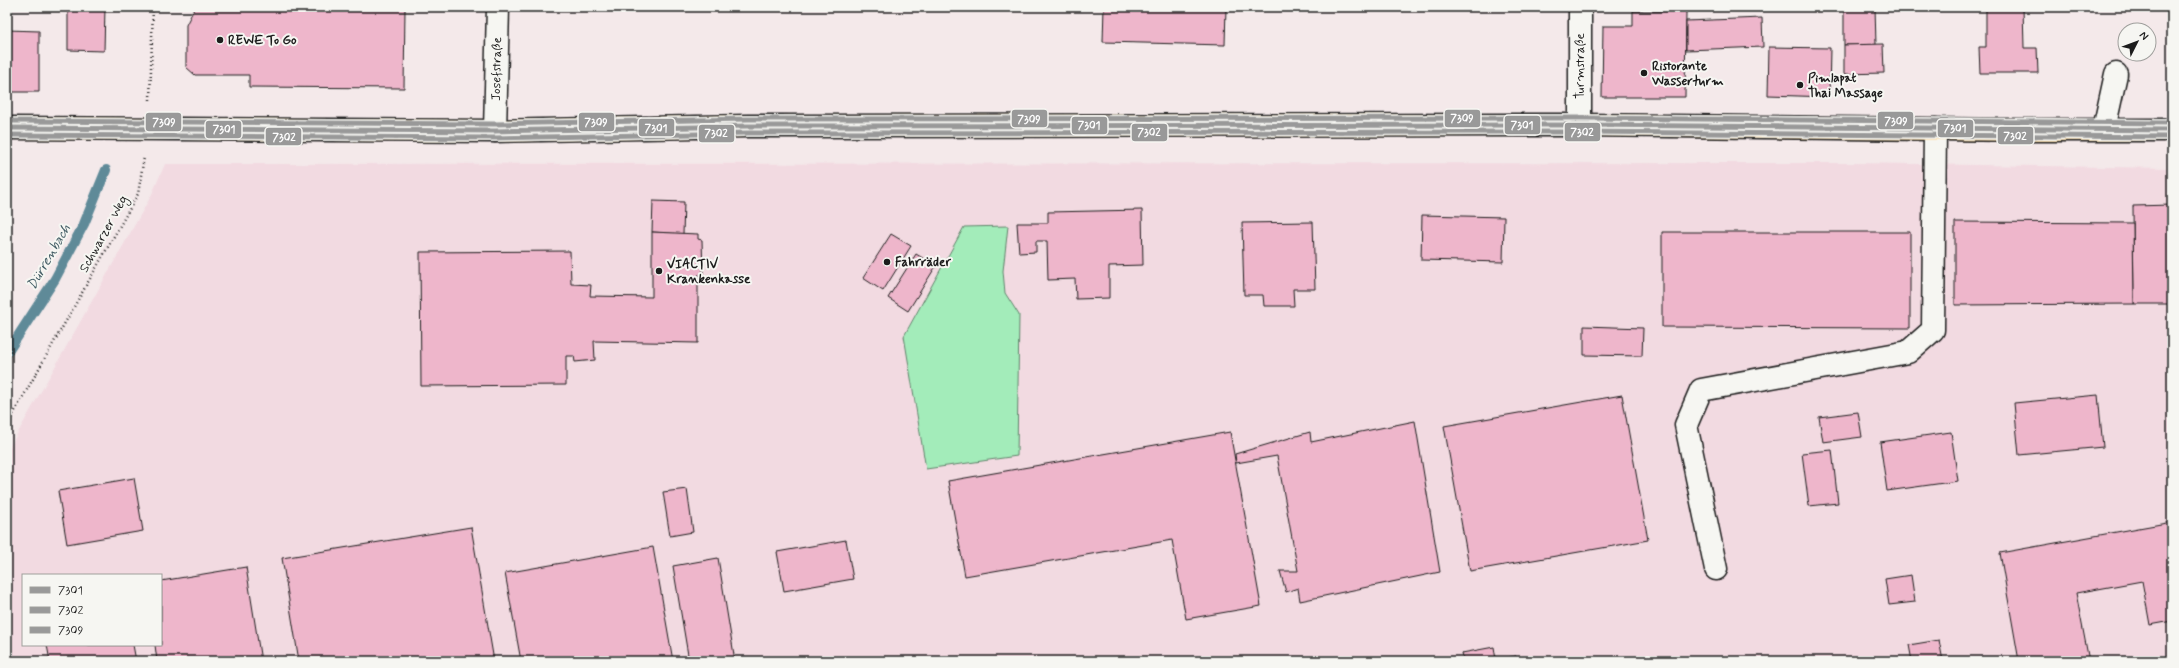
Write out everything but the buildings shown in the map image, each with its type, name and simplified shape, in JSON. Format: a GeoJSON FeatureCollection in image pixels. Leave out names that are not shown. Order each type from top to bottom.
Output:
{"type":"FeatureCollection","features":[{"type":"Feature","properties":{"kind":"main road"},"geometry":{"type":"LineString","coordinates":[[7,128],[495,131],[748,126],[1580,125],[2172,130]]}},
{"type":"Feature","properties":{"kind":"street","name":"Josefstraße"},"geometry":{"type":"LineString","coordinates":[[495,131],[498,7]]}},
{"type":"Feature","properties":{"kind":"street","name":"Turmstraße"},"geometry":{"type":"LineString","coordinates":[[1580,7],[1580,125]]}},
{"type":"Feature","properties":{"kind":"street"},"geometry":{"type":"LineString","coordinates":[[2104,129],[2116,74]]}},
{"type":"Feature","properties":{"kind":"street"},"geometry":{"type":"LineString","coordinates":[[1716,569],[1686,425],[1700,390],[1908,352],[1933,330],[1935,129]]}},
{"type":"Feature","properties":{"kind":"path","name":"Schwarzer Weg"},"geometry":{"type":"LineString","coordinates":[[7,425],[138,194],[149,130],[153,7]]}},
{"type":"Feature","properties":{"kind":"shaded area"},"geometry":{"type":"Polygon","coordinates":[[[1853,163],[2172,168],[2172,661],[7,661],[7,452],[151,196],[165,164],[1853,163]]]}},
{"type":"Feature","properties":{"kind":"green space"},"geometry":{"type":"Polygon","coordinates":[[[1008,226],[1003,271],[1005,293],[1019,315],[1017,456],[926,469],[904,336],[964,227],[1008,226]]]}},
{"type":"Feature","properties":{"kind":"waterway","name":"Dürrenbach"},"geometry":{"type":"LineString","coordinates":[[7,353],[55,279],[84,224],[106,170]]}},
{"type":"Feature","properties":{"kind":"transit line","name":"7309"},"geometry":{"type":"LineString","coordinates":[[7,121],[495,124],[748,119],[1580,118],[2172,123]]}},
{"type":"Feature","properties":{"kind":"transit line","name":"7301"},"geometry":{"type":"LineString","coordinates":[[7,128],[495,131],[748,126],[1580,125],[2172,130]]}},
{"type":"Feature","properties":{"kind":"transit line","name":"7302"},"geometry":{"type":"LineString","coordinates":[[7,135],[495,138],[748,133],[1580,132],[2172,137]]}},
{"type":"Feature","properties":{"kind":"place","name":"REWE To Go"},"geometry":{"type":"Point","coordinates":[220,40]}},
{"type":"Feature","properties":{"kind":"place","name":"Ristorante Wasserturm"},"geometry":{"type":"Point","coordinates":[1644,73]}},
{"type":"Feature","properties":{"kind":"place","name":"Pimlapat Thai Massage"},"geometry":{"type":"Point","coordinates":[1800,85]}},
{"type":"Feature","properties":{"kind":"place","name":"Fahrräder"},"geometry":{"type":"Point","coordinates":[887,262]}},
{"type":"Feature","properties":{"kind":"place","name":"VIACTIV Krankenkasse"},"geometry":{"type":"Point","coordinates":[659,271]}}]}
